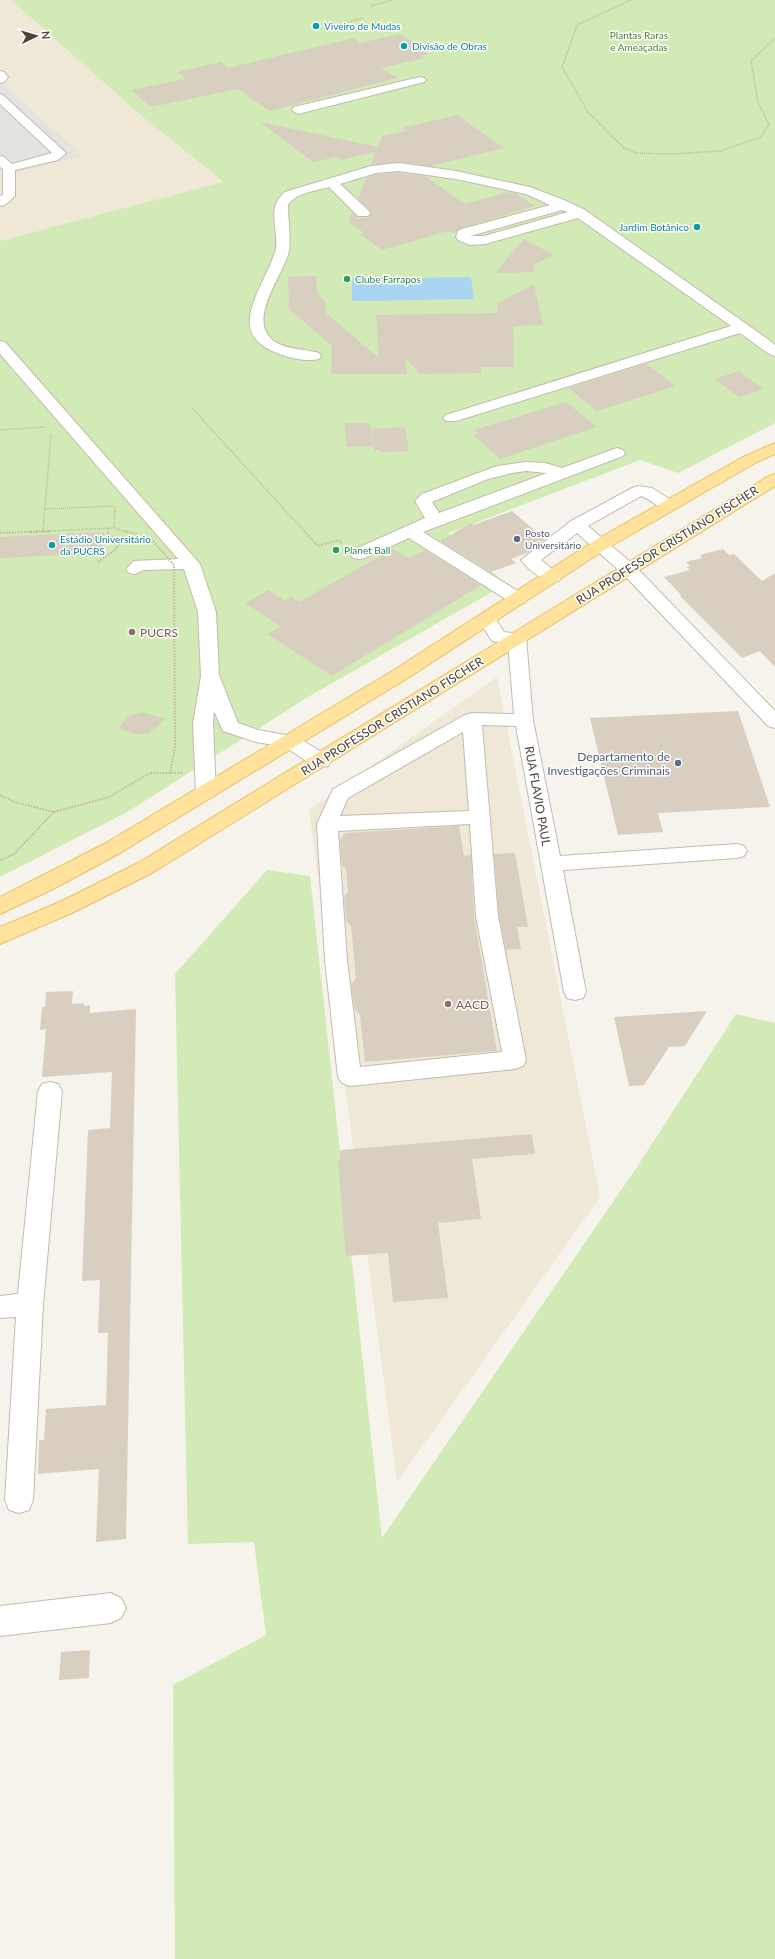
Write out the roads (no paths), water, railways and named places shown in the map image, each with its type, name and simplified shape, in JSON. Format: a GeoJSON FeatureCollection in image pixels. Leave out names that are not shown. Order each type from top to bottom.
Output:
{"type":"FeatureCollection","features":[{"type":"Feature","properties":{"kind":"main road"},"geometry":{"type":"LineString","coordinates":[[0,906],[107,852],[401,674],[553,577],[600,545],[749,460],[775,448]]}},
{"type":"Feature","properties":{"kind":"main road","name":"RUA PROFESSOR CRISTIANO FISCHER"},"geometry":{"type":"LineString","coordinates":[[0,936],[67,907],[145,868],[421,700],[517,638],[775,479]]}},
{"type":"Feature","properties":{"kind":"street"},"geometry":{"type":"LineString","coordinates":[[0,74],[2,77],[0,80]]}},
{"type":"Feature","properties":{"kind":"street"},"geometry":{"type":"LineString","coordinates":[[298,110],[420,80]]}},
{"type":"Feature","properties":{"kind":"street"},"geometry":{"type":"LineString","coordinates":[[0,98],[60,153],[54,157],[5,164],[9,196],[0,202]]}},
{"type":"Feature","properties":{"kind":"street"},"geometry":{"type":"LineString","coordinates":[[314,356],[291,353],[272,346],[260,335],[256,323],[257,310],[282,251],[281,205],[290,195],[375,169],[399,167],[456,175],[522,189],[564,205],[580,214],[743,327],[766,345]]}},
{"type":"Feature","properties":{"kind":"street"},"geometry":{"type":"LineString","coordinates":[[332,183],[363,213]]}},
{"type":"Feature","properties":{"kind":"street"},"geometry":{"type":"LineString","coordinates":[[564,205],[468,232],[463,234],[463,237],[470,241],[485,240],[580,214]]}},
{"type":"Feature","properties":{"kind":"street"},"geometry":{"type":"LineString","coordinates":[[451,418],[743,327]]}},
{"type":"Feature","properties":{"kind":"street"},"geometry":{"type":"LineString","coordinates":[[0,345],[191,564],[207,612],[210,676],[203,724],[206,792]]}},
{"type":"Feature","properties":{"kind":"street"},"geometry":{"type":"LineString","coordinates":[[359,554],[435,520],[617,453]]}},
{"type":"Feature","properties":{"kind":"street"},"geometry":{"type":"LineString","coordinates":[[435,520],[423,501],[428,497],[480,478],[519,466],[540,466],[563,473]]}},
{"type":"Feature","properties":{"kind":"street"},"geometry":{"type":"LineString","coordinates":[[553,577],[530,560],[577,525],[638,491],[646,492],[668,505]]}},
{"type":"Feature","properties":{"kind":"street"},"geometry":{"type":"LineString","coordinates":[[577,525],[628,569],[775,722]]}},
{"type":"Feature","properties":{"kind":"street"},"geometry":{"type":"LineString","coordinates":[[410,531],[518,599]]}},
{"type":"Feature","properties":{"kind":"street"},"geometry":{"type":"LineString","coordinates":[[135,569],[140,565],[191,564]]}},
{"type":"Feature","properties":{"kind":"street"},"geometry":{"type":"LineString","coordinates":[[487,619],[498,637],[517,638]]}},
{"type":"Feature","properties":{"kind":"street","name":"RUA FLAVIO PAUL"},"geometry":{"type":"LineString","coordinates":[[517,638],[524,720],[575,992]]}},
{"type":"Feature","properties":{"kind":"street"},"geometry":{"type":"LineString","coordinates":[[210,676],[230,727],[256,736],[290,741],[321,761]]}},
{"type":"Feature","properties":{"kind":"street"},"geometry":{"type":"LineString","coordinates":[[472,719],[487,916],[514,1060],[350,1076],[336,960],[327,824],[340,794],[472,719],[524,720]]}},
{"type":"Feature","properties":{"kind":"street"},"geometry":{"type":"LineString","coordinates":[[327,824],[480,817]]}},
{"type":"Feature","properties":{"kind":"street"},"geometry":{"type":"LineString","coordinates":[[550,864],[737,852]]}},
{"type":"Feature","properties":{"kind":"street"},"geometry":{"type":"LineString","coordinates":[[19,1500],[30,1305],[50,1091]]}},
{"type":"Feature","properties":{"kind":"street"},"geometry":{"type":"LineString","coordinates":[[0,1307],[30,1305]]}},
{"type":"Feature","properties":{"kind":"street"},"geometry":{"type":"LineString","coordinates":[[0,1621],[111,1608]]}},
{"type":"Feature","properties":{"kind":"water"},"geometry":{"type":"Polygon","coordinates":[[[471,277],[474,299],[352,301],[352,279],[471,277]]]}},
{"type":"Feature","properties":{"kind":"place","name":"Viveiro de Mudas"},"geometry":{"type":"Point","coordinates":[316,26]}},
{"type":"Feature","properties":{"kind":"place","name":"Divisão de Obras"},"geometry":{"type":"Point","coordinates":[404,46]}},
{"type":"Feature","properties":{"kind":"place","name":"Jardim Botânico"},"geometry":{"type":"Point","coordinates":[697,227]}},
{"type":"Feature","properties":{"kind":"place","name":"Clube Farrapos"},"geometry":{"type":"Point","coordinates":[347,279]}},
{"type":"Feature","properties":{"kind":"place","name":"Posto Universitário"},"geometry":{"type":"Point","coordinates":[517,539]}},
{"type":"Feature","properties":{"kind":"place","name":"Estádio Universitário da PUCRS"},"geometry":{"type":"Point","coordinates":[52,545]}},
{"type":"Feature","properties":{"kind":"place","name":"Planet Ball"},"geometry":{"type":"Point","coordinates":[336,550]}},
{"type":"Feature","properties":{"kind":"place","name":"PUCRS"},"geometry":{"type":"Point","coordinates":[132,632]}},
{"type":"Feature","properties":{"kind":"place","name":"Departamento de Investigações Criminais"},"geometry":{"type":"Point","coordinates":[678,763]}},
{"type":"Feature","properties":{"kind":"place","name":"AACD"},"geometry":{"type":"Point","coordinates":[448,1004]}},
{"type":"Feature","properties":{"kind":"park label","name":"Plantas Raras e Ameaçadas"},"geometry":{"type":"Point","coordinates":[639,40]}}]}
